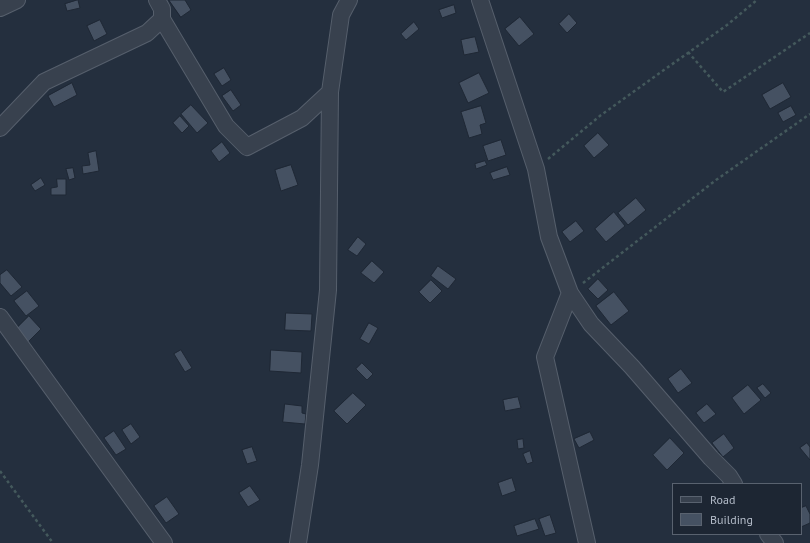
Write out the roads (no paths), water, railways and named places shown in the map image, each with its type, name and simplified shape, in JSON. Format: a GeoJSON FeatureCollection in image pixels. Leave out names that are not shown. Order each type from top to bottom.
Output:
{"type":"FeatureCollection","features":[{"type":"Feature","properties":{"kind":"street"},"geometry":{"type":"LineString","coordinates":[[0,8],[17,0]]}},
{"type":"Feature","properties":{"kind":"street"},"geometry":{"type":"LineString","coordinates":[[157,0],[162,9],[162,19],[226,126],[247,147],[302,118],[330,92]]}},
{"type":"Feature","properties":{"kind":"street"},"geometry":{"type":"LineString","coordinates":[[298,543],[310,466],[328,290],[330,92],[342,15],[349,0]]}},
{"type":"Feature","properties":{"kind":"street"},"geometry":{"type":"LineString","coordinates":[[480,0],[536,169],[549,237],[570,293],[591,324],[632,367],[733,483]]}},
{"type":"Feature","properties":{"kind":"street"},"geometry":{"type":"LineString","coordinates":[[0,128],[44,82],[146,33],[162,19]]}},
{"type":"Feature","properties":{"kind":"street"},"geometry":{"type":"LineString","coordinates":[[570,293],[545,357],[587,543]]}},
{"type":"Feature","properties":{"kind":"street"},"geometry":{"type":"LineString","coordinates":[[0,317],[164,543]]}},
{"type":"Feature","properties":{"kind":"street"},"geometry":{"type":"LineString","coordinates":[[769,535],[775,543]]}}]}
